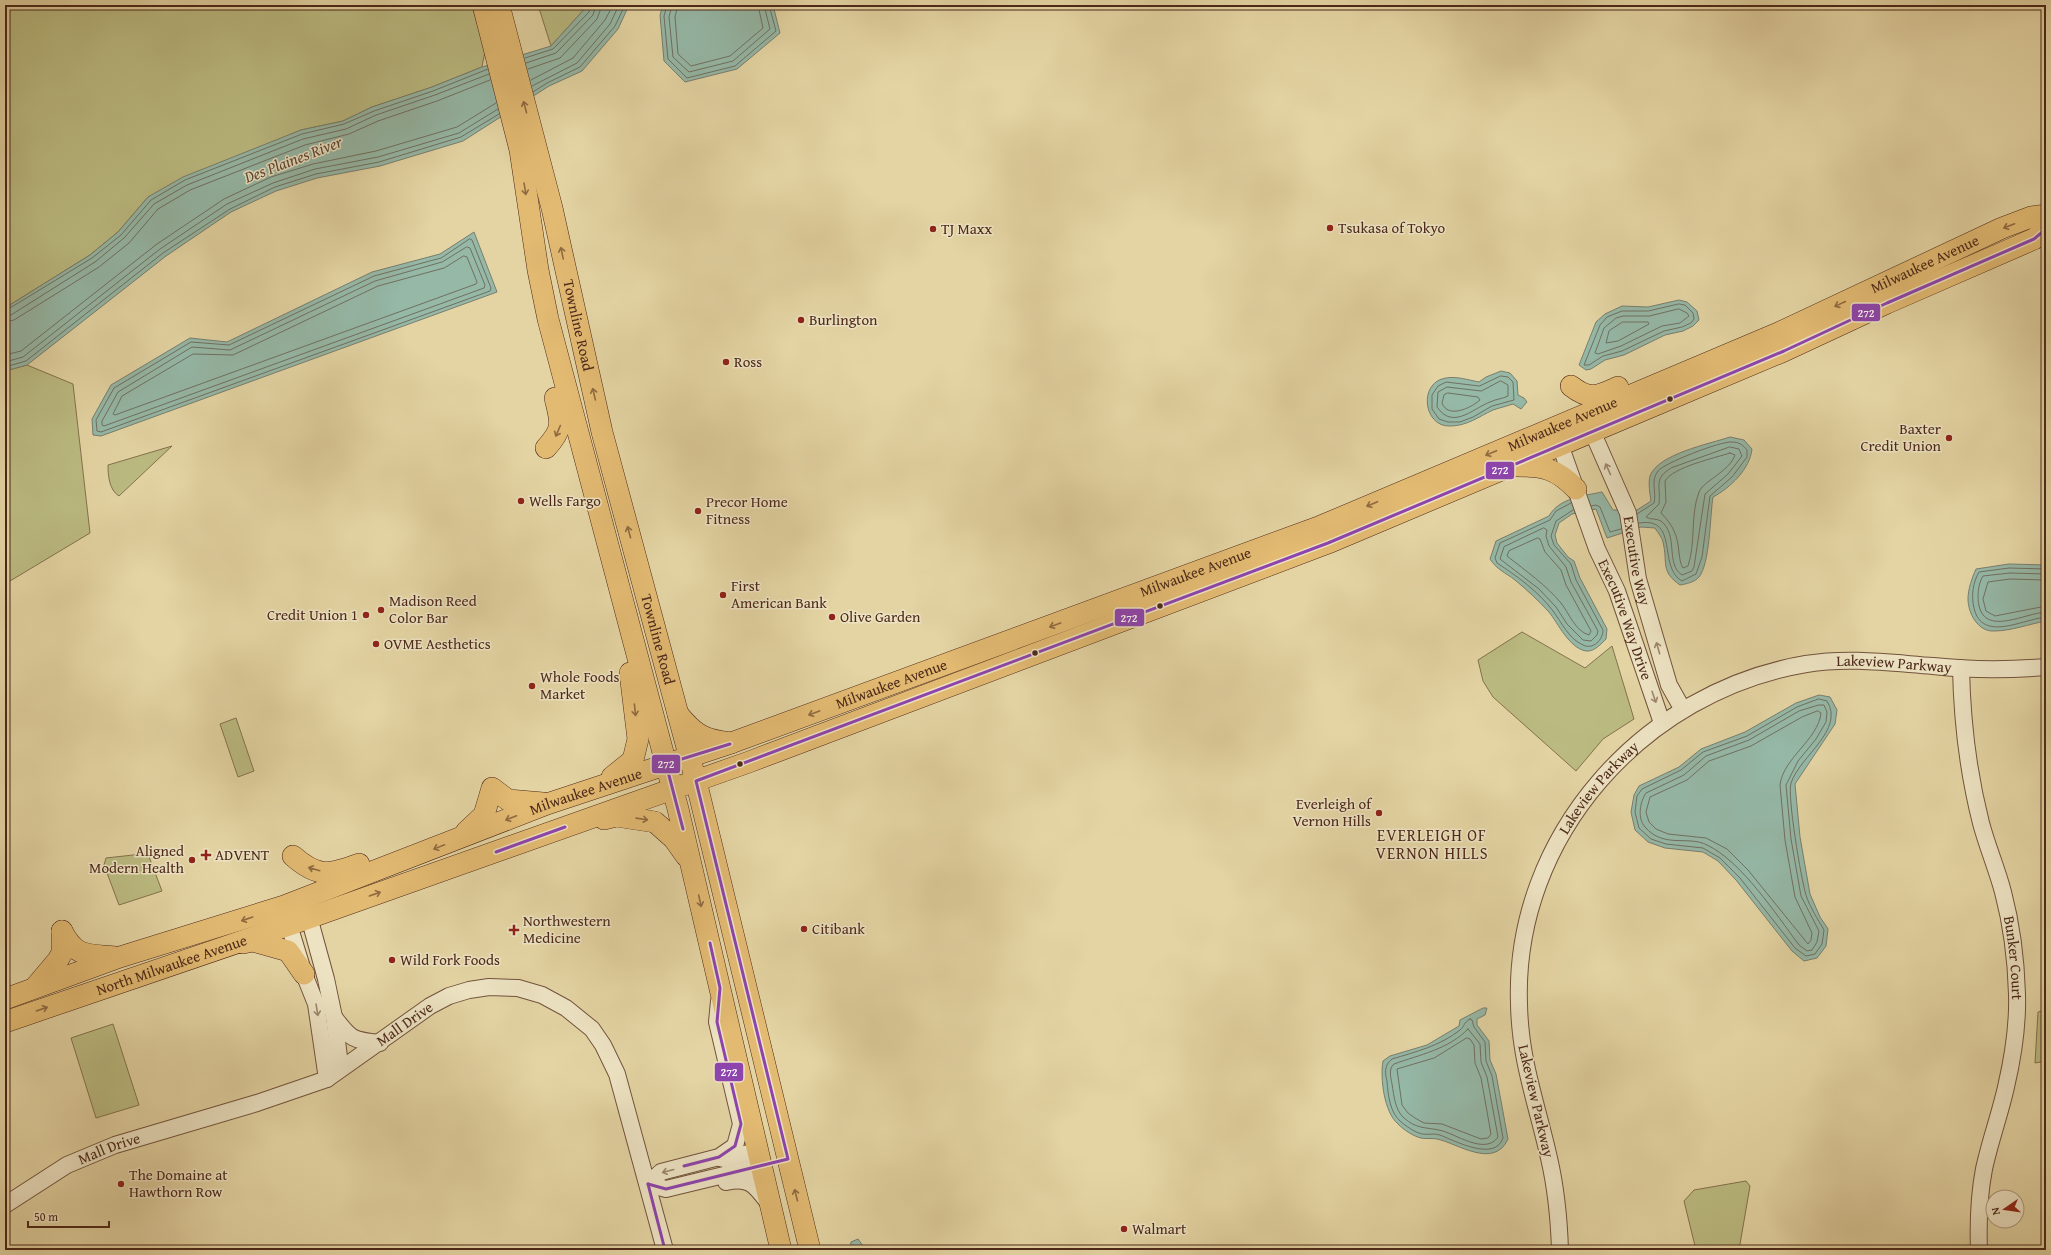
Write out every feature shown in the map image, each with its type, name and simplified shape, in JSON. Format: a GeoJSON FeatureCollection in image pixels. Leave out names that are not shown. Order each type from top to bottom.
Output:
{"type":"FeatureCollection","features":[{"type":"Feature","properties":{"kind":"main road"},"geometry":{"type":"LineString","coordinates":[[483,5],[498,34]]}},
{"type":"Feature","properties":{"kind":"main road"},"geometry":{"type":"LineString","coordinates":[[498,34],[499,5]]}},
{"type":"Feature","properties":{"kind":"main road","name":"Townline Road"},"geometry":{"type":"LineString","coordinates":[[498,34],[527,147],[552,208],[602,432],[696,781],[810,1250]]}},
{"type":"Feature","properties":{"kind":"main road","name":"Townline Road"},"geometry":{"type":"LineString","coordinates":[[527,147],[538,270],[586,467],[666,764],[691,863],[781,1250]]}},
{"type":"Feature","properties":{"kind":"main road","name":"Milwaukee Avenue"},"geometry":{"type":"LineString","coordinates":[[1588,423],[1744,348],[2002,228],[2031,217],[2046,215]]}},
{"type":"Feature","properties":{"kind":"main road","name":"Milwaukee Avenue"},"geometry":{"type":"LineString","coordinates":[[286,915],[419,855],[547,804],[731,743],[1321,526],[1588,423],[1784,351],[1887,303],[2034,239],[2046,229]]}},
{"type":"Feature","properties":{"kind":"main road"},"geometry":{"type":"LineString","coordinates":[[538,270],[534,292],[561,424],[555,438],[546,448]]}},
{"type":"Feature","properties":{"kind":"main road"},"geometry":{"type":"LineString","coordinates":[[1571,386],[1587,396],[1595,396],[1684,360],[1744,348]]}},
{"type":"Feature","properties":{"kind":"main road","name":"Milwaukee Avenue"},"geometry":{"type":"LineString","coordinates":[[338,906],[496,852],[672,788],[696,781],[1328,543],[1512,466],[1557,436]]}},
{"type":"Feature","properties":{"kind":"main road"},"geometry":{"type":"LineString","coordinates":[[1512,466],[1536,466],[1552,470],[1566,478],[1577,490]]}},
{"type":"Feature","properties":{"kind":"main road"},"geometry":{"type":"LineString","coordinates":[[586,467],[584,498],[631,680],[638,739],[633,760],[604,784]]}},
{"type":"Feature","properties":{"kind":"main road"},"geometry":{"type":"LineString","coordinates":[[678,714],[692,731],[709,740],[731,743]]}},
{"type":"Feature","properties":{"kind":"main road"},"geometry":{"type":"LineString","coordinates":[[460,838],[484,815],[492,788],[508,800],[547,804]]}},
{"type":"Feature","properties":{"kind":"main road"},"geometry":{"type":"LineString","coordinates":[[496,852],[616,816],[655,822],[674,839],[691,863]]}},
{"type":"Feature","properties":{"kind":"main road"},"geometry":{"type":"LineString","coordinates":[[293,856],[314,871],[335,873],[392,852],[419,855]]}},
{"type":"Feature","properties":{"kind":"main road","name":"North Milwaukee Avenue"},"geometry":{"type":"LineString","coordinates":[[5,999],[36,986],[120,957],[286,915],[309,917],[338,906]]}},
{"type":"Feature","properties":{"kind":"main road","name":"North Milwaukee Avenue"},"geometry":{"type":"LineString","coordinates":[[5,1022],[223,946],[286,915]]}},
{"type":"Feature","properties":{"kind":"main road"},"geometry":{"type":"LineString","coordinates":[[36,986],[62,953],[62,931],[69,944],[78,952],[120,957]]}},
{"type":"Feature","properties":{"kind":"main road"},"geometry":{"type":"LineString","coordinates":[[223,946],[254,941],[288,951],[304,974]]}},
{"type":"Feature","properties":{"kind":"street","name":"Executive Way"},"geometry":{"type":"LineString","coordinates":[[1588,423],[1624,504],[1632,534],[1638,579],[1669,685],[1683,710]]}},
{"type":"Feature","properties":{"kind":"street"},"geometry":{"type":"LineString","coordinates":[[1557,436],[1577,490]]}},
{"type":"Feature","properties":{"kind":"street","name":"Executive Way Drive"},"geometry":{"type":"LineString","coordinates":[[1577,490],[1598,549],[1617,591],[1662,723]]}},
{"type":"Feature","properties":{"kind":"street","name":"Lakeview Parkway"},"geometry":{"type":"LineString","coordinates":[[1560,1250],[1554,1181],[1522,1049],[1518,1002],[1521,956],[1527,925],[1546,866],[1567,825],[1584,800],[1628,750],[1662,723],[1732,684],[1763,674],[1807,664],[1846,661],[1961,668],[1999,669],[2046,667]]}},
{"type":"Feature","properties":{"kind":"street","name":"Bunker Court"},"geometry":{"type":"LineString","coordinates":[[1961,668],[1964,733],[1970,774],[1981,824],[2003,891],[2016,961],[2017,1002],[2013,1050],[2006,1088],[1984,1170],[1980,1206],[1980,1250]]}},
{"type":"Feature","properties":{"kind":"street"},"geometry":{"type":"LineString","coordinates":[[286,915],[304,974],[316,1004],[327,1079]]}},
{"type":"Feature","properties":{"kind":"street"},"geometry":{"type":"LineString","coordinates":[[309,917],[326,979],[334,1017],[338,1057],[327,1079]]}},
{"type":"Feature","properties":{"kind":"street","name":"Mall Drive"},"geometry":{"type":"LineString","coordinates":[[5,1205],[67,1165],[115,1145],[250,1105],[327,1079],[430,1006],[449,996],[469,990],[489,987],[518,988],[552,1000],[580,1017],[592,1029],[613,1062],[648,1184],[665,1250]]}},
{"type":"Feature","properties":{"kind":"street"},"geometry":{"type":"LineString","coordinates":[[648,1184],[661,1172],[719,1157],[735,1146],[741,1124],[717,1022],[720,988]]}},
{"type":"Feature","properties":{"kind":"street"},"geometry":{"type":"LineString","coordinates":[[334,1017],[346,1033],[356,1040],[380,1042]]}},
{"type":"Feature","properties":{"kind":"street"},"geometry":{"type":"LineString","coordinates":[[719,1157],[724,1159],[759,1158]]}},
{"type":"Feature","properties":{"kind":"street"},"geometry":{"type":"LineString","coordinates":[[648,1184],[666,1189],[759,1158]]}},
{"type":"Feature","properties":{"kind":"street"},"geometry":{"type":"LineString","coordinates":[[680,1185],[692,1190],[740,1179],[753,1186],[771,1207]]}},
{"type":"Feature","properties":{"kind":"green space"},"geometry":{"type":"Polygon","coordinates":[[[5,5],[472,5],[485,51],[482,67],[432,87],[372,107],[343,121],[301,130],[148,197],[118,232],[90,255],[5,308],[5,5]]]}},
{"type":"Feature","properties":{"kind":"green space"},"geometry":{"type":"Polygon","coordinates":[[[538,5],[588,5],[551,46],[538,5]]]}},
{"type":"Feature","properties":{"kind":"green space"},"geometry":{"type":"Polygon","coordinates":[[[27,365],[73,384],[90,533],[5,584],[5,371],[27,365]]]}},
{"type":"Feature","properties":{"kind":"green space"},"geometry":{"type":"Polygon","coordinates":[[[172,446],[119,496],[113,490],[108,473],[108,465],[172,446]]]}},
{"type":"Feature","properties":{"kind":"green space"},"geometry":{"type":"Polygon","coordinates":[[[1522,632],[1585,668],[1612,646],[1634,719],[1603,739],[1576,771],[1493,697],[1483,681],[1478,660],[1522,632]]]}},
{"type":"Feature","properties":{"kind":"green space"},"geometry":{"type":"Polygon","coordinates":[[[236,718],[254,771],[238,777],[220,724],[236,718]]]}},
{"type":"Feature","properties":{"kind":"green space"},"geometry":{"type":"Polygon","coordinates":[[[148,854],[162,891],[119,905],[104,865],[106,858],[148,854]]]}},
{"type":"Feature","properties":{"kind":"green space"},"geometry":{"type":"Polygon","coordinates":[[[2046,1010],[2046,1061],[2035,1063],[2038,1012],[2046,1010]]]}},
{"type":"Feature","properties":{"kind":"green space"},"geometry":{"type":"Polygon","coordinates":[[[113,1024],[139,1105],[96,1118],[71,1038],[113,1024]]]}},
{"type":"Feature","properties":{"kind":"green space"},"geometry":{"type":"Polygon","coordinates":[[[1746,1181],[1750,1186],[1739,1250],[1696,1250],[1684,1201],[1694,1190],[1746,1181]]]}},
{"type":"Feature","properties":{"kind":"water","name":"Des Plaines River"},"geometry":{"type":"Polygon","coordinates":[[[588,5],[629,5],[618,29],[582,71],[549,86],[463,141],[380,166],[317,178],[276,191],[231,212],[166,256],[27,365],[5,371],[5,308],[90,255],[118,232],[148,197],[183,177],[301,130],[343,121],[372,107],[432,87],[482,67],[551,46],[588,5]]]}},
{"type":"Feature","properties":{"kind":"water"},"geometry":{"type":"Polygon","coordinates":[[[663,5],[773,5],[780,33],[737,69],[685,82],[664,61],[660,15],[663,5]]]}},
{"type":"Feature","properties":{"kind":"water"},"geometry":{"type":"Polygon","coordinates":[[[474,232],[497,292],[101,436],[93,435],[92,419],[111,385],[190,338],[227,342],[372,272],[440,254],[474,232]]]}},
{"type":"Feature","properties":{"kind":"water"},"geometry":{"type":"Polygon","coordinates":[[[1679,300],[1687,302],[1697,311],[1699,320],[1693,326],[1683,331],[1665,335],[1624,355],[1605,360],[1591,369],[1586,370],[1579,365],[1596,322],[1605,314],[1622,306],[1648,307],[1679,300]]]}},
{"type":"Feature","properties":{"kind":"water"},"geometry":{"type":"Polygon","coordinates":[[[1501,371],[1510,373],[1517,381],[1518,395],[1524,398],[1527,402],[1521,409],[1513,404],[1493,410],[1472,421],[1456,426],[1441,424],[1434,419],[1429,412],[1427,404],[1428,395],[1431,387],[1437,381],[1446,378],[1462,378],[1479,382],[1486,377],[1501,371]]]}},
{"type":"Feature","properties":{"kind":"water"},"geometry":{"type":"Polygon","coordinates":[[[1730,437],[1744,440],[1752,449],[1743,471],[1726,489],[1713,497],[1705,562],[1703,571],[1697,579],[1680,585],[1674,580],[1667,571],[1662,540],[1655,528],[1641,527],[1607,538],[1596,509],[1572,514],[1559,523],[1555,535],[1557,543],[1568,557],[1574,561],[1580,578],[1607,629],[1606,639],[1595,649],[1586,651],[1574,645],[1564,634],[1549,612],[1515,580],[1498,568],[1490,559],[1496,541],[1549,516],[1559,505],[1572,499],[1602,492],[1613,510],[1637,510],[1651,501],[1649,479],[1655,468],[1673,456],[1685,451],[1730,437]]]}},
{"type":"Feature","properties":{"kind":"water"},"geometry":{"type":"Polygon","coordinates":[[[2009,564],[2046,565],[2046,621],[2007,630],[1988,630],[1979,625],[1972,616],[1968,604],[1970,584],[1976,569],[2009,564]]]}},
{"type":"Feature","properties":{"kind":"water"},"geometry":{"type":"Polygon","coordinates":[[[1819,695],[1830,697],[1837,710],[1835,724],[1795,784],[1800,837],[1810,894],[1820,917],[1828,929],[1826,946],[1817,958],[1804,961],[1792,951],[1736,880],[1718,861],[1703,852],[1665,848],[1648,842],[1635,830],[1631,812],[1634,795],[1639,786],[1679,767],[1701,749],[1745,732],[1796,703],[1819,695]]]}},
{"type":"Feature","properties":{"kind":"water"},"geometry":{"type":"Polygon","coordinates":[[[1483,1008],[1487,1008],[1485,1015],[1477,1019],[1477,1025],[1489,1041],[1490,1060],[1496,1074],[1508,1139],[1502,1148],[1494,1153],[1485,1154],[1465,1149],[1445,1141],[1418,1137],[1403,1128],[1393,1119],[1389,1111],[1384,1094],[1382,1076],[1383,1061],[1390,1056],[1427,1045],[1459,1026],[1460,1020],[1483,1008]]]}},
{"type":"Feature","properties":{"kind":"water"},"geometry":{"type":"Polygon","coordinates":[[[858,1239],[866,1250],[850,1250],[851,1242],[858,1239]]]}},
{"type":"Feature","properties":{"kind":"transit line","name":"272"},"geometry":{"type":"LineString","coordinates":[[648,1184],[666,1189],[788,1159],[696,781],[1328,543],[1784,351],[1887,303],[2034,239],[2046,229]]}},
{"type":"Feature","properties":{"kind":"transit line","name":"272"},"geometry":{"type":"LineString","coordinates":[[683,829],[666,764],[730,744]]}},
{"type":"Feature","properties":{"kind":"transit line","name":"272"},"geometry":{"type":"LineString","coordinates":[[496,852],[565,827]]}},
{"type":"Feature","properties":{"kind":"transit line","name":"272"},"geometry":{"type":"LineString","coordinates":[[684,1166],[719,1157],[735,1146],[741,1124],[717,1022],[720,988],[710,943]]}},
{"type":"Feature","properties":{"kind":"transit line","name":"272"},"geometry":{"type":"LineString","coordinates":[[648,1184],[665,1250]]}},
{"type":"Feature","properties":{"kind":"place","name":"Tsukasa of Tokyo"},"geometry":{"type":"Point","coordinates":[1330,228]}},
{"type":"Feature","properties":{"kind":"place","name":"TJ Maxx"},"geometry":{"type":"Point","coordinates":[933,229]}},
{"type":"Feature","properties":{"kind":"place","name":"Burlington"},"geometry":{"type":"Point","coordinates":[801,320]}},
{"type":"Feature","properties":{"kind":"place","name":"Ross"},"geometry":{"type":"Point","coordinates":[726,362]}},
{"type":"Feature","properties":{"kind":"place","name":"Baxter Credit Union"},"geometry":{"type":"Point","coordinates":[1949,438]}},
{"type":"Feature","properties":{"kind":"place","name":"Wells Fargo"},"geometry":{"type":"Point","coordinates":[521,501]}},
{"type":"Feature","properties":{"kind":"place","name":"Precor Home Fitness"},"geometry":{"type":"Point","coordinates":[698,511]}},
{"type":"Feature","properties":{"kind":"place","name":"First American Bank"},"geometry":{"type":"Point","coordinates":[723,595]}},
{"type":"Feature","properties":{"kind":"place","name":"Madison Reed Color Bar"},"geometry":{"type":"Point","coordinates":[381,610]}},
{"type":"Feature","properties":{"kind":"place","name":"Credit Union 1"},"geometry":{"type":"Point","coordinates":[366,615]}},
{"type":"Feature","properties":{"kind":"place","name":"Olive Garden"},"geometry":{"type":"Point","coordinates":[832,617]}},
{"type":"Feature","properties":{"kind":"place","name":"OVME Aesthetics"},"geometry":{"type":"Point","coordinates":[376,644]}},
{"type":"Feature","properties":{"kind":"place","name":"Whole Foods Market"},"geometry":{"type":"Point","coordinates":[532,686]}},
{"type":"Feature","properties":{"kind":"place","name":"Everleigh of Vernon Hills"},"geometry":{"type":"Point","coordinates":[1379,813]}},
{"type":"Feature","properties":{"kind":"place","name":"ADVENT"},"geometry":{"type":"Point","coordinates":[206,855]}},
{"type":"Feature","properties":{"kind":"place","name":"Aligned Modern Health"},"geometry":{"type":"Point","coordinates":[192,860]}},
{"type":"Feature","properties":{"kind":"place","name":"Citibank"},"geometry":{"type":"Point","coordinates":[804,929]}},
{"type":"Feature","properties":{"kind":"place","name":"Northwestern Medicine"},"geometry":{"type":"Point","coordinates":[514,930]}},
{"type":"Feature","properties":{"kind":"place","name":"Wild Fork Foods"},"geometry":{"type":"Point","coordinates":[392,960]}},
{"type":"Feature","properties":{"kind":"place","name":"The Domaine at Hawthorn Row"},"geometry":{"type":"Point","coordinates":[121,1184]}},
{"type":"Feature","properties":{"kind":"place","name":"Walmart"},"geometry":{"type":"Point","coordinates":[1124,1229]}},
{"type":"Feature","properties":{"kind":"district","name":"EVERLEIGH OF VERNON HILLS"},"geometry":{"type":"Point","coordinates":[1432,844]}}]}
